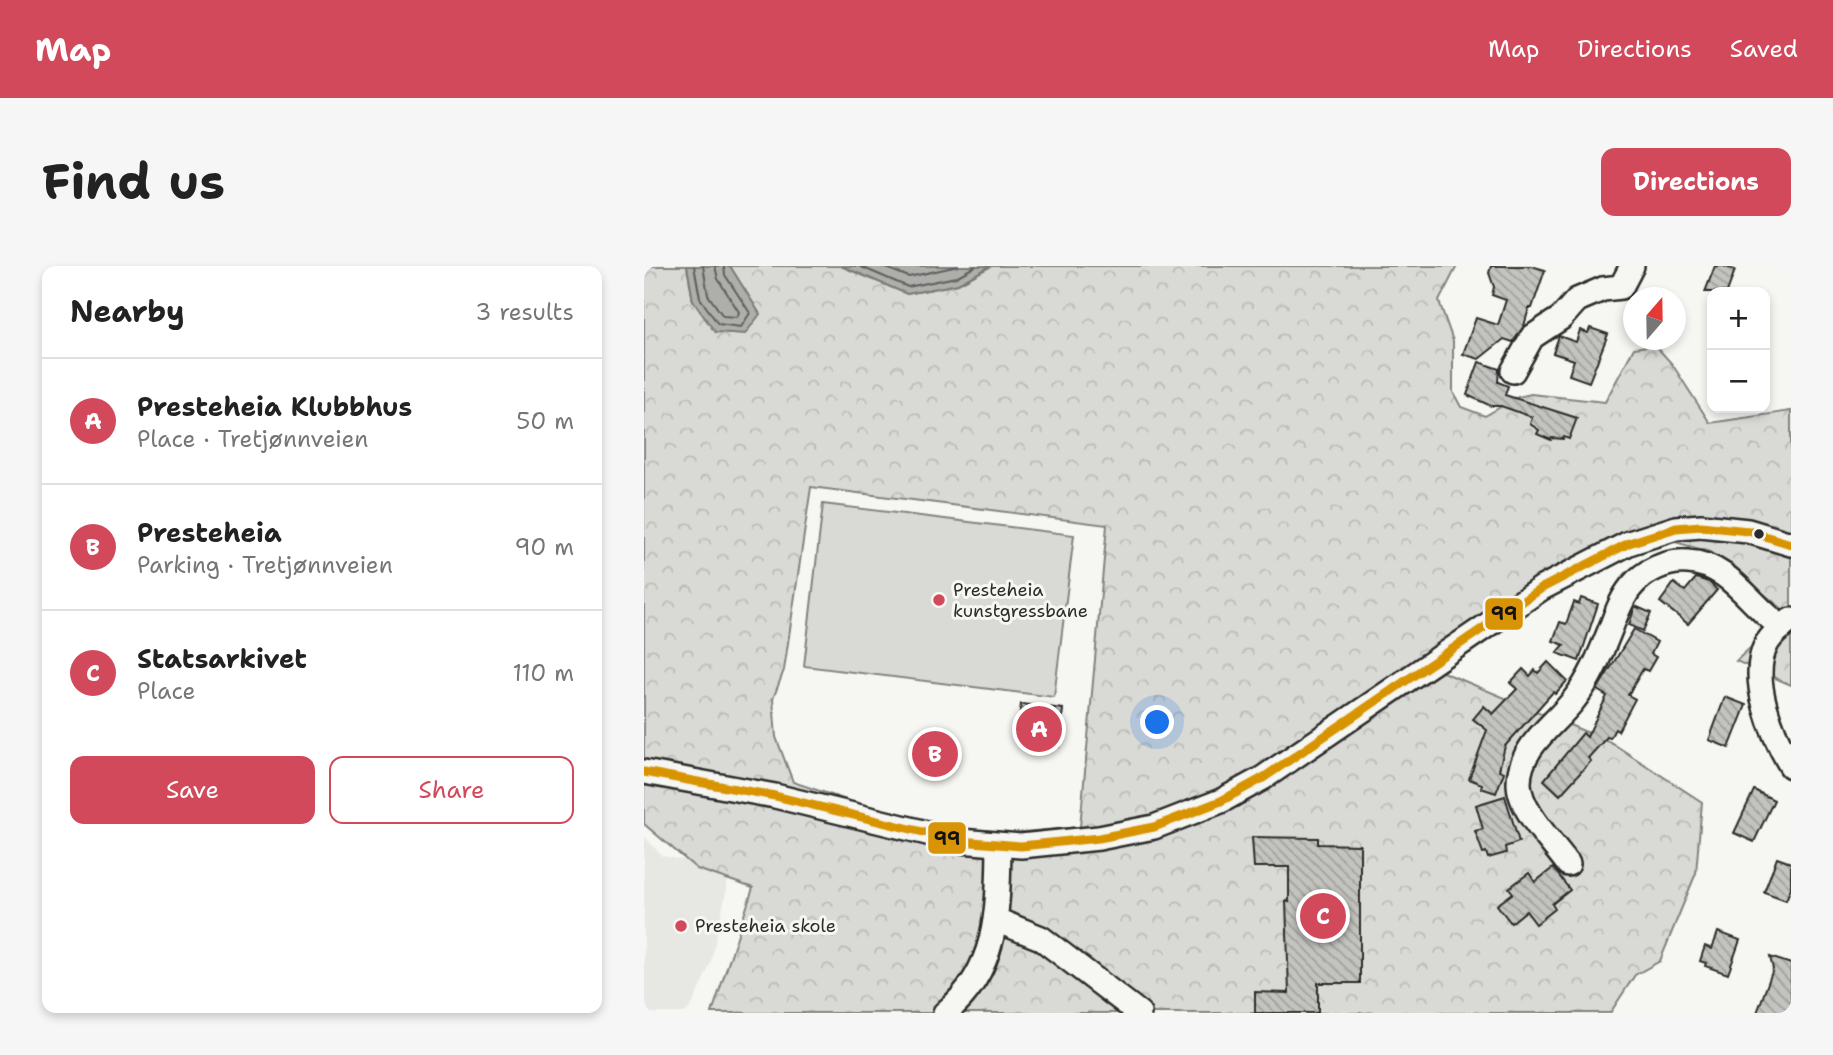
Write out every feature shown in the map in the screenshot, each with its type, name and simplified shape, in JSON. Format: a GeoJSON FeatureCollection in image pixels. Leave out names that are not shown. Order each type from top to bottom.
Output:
{"type":"FeatureCollection","features":[{"type":"Feature","properties":{"kind":"street"},"geometry":{"type":"LineString","coordinates":[[1513,371],[1532,337],[1561,318],[1577,300],[1602,289],[1621,287],[1632,266]]}},
{"type":"Feature","properties":{"kind":"street"},"geometry":{"type":"LineString","coordinates":[[644,772],[775,796],[960,841],[999,846],[1099,838],[1154,827],[1221,801],[1284,765],[1340,724],[1542,588],[1629,543],[1676,528],[1701,526],[1748,531],[1791,544]]}},
{"type":"Feature","properties":{"kind":"street"},"geometry":{"type":"LineString","coordinates":[[1568,864],[1524,803],[1519,785],[1520,775],[1533,744],[1573,701],[1590,676],[1618,608],[1632,586],[1647,573],[1666,564],[1686,561],[1716,569],[1740,588],[1760,611],[1786,624],[1768,642],[1759,678],[1769,716],[1791,766]]}},
{"type":"Feature","properties":{"kind":"street"},"geometry":{"type":"LineString","coordinates":[[945,1013],[975,981],[988,953],[996,920],[999,846]]}},
{"type":"Feature","properties":{"kind":"street"},"geometry":{"type":"LineString","coordinates":[[996,920],[1041,937],[1139,1013]]}},
{"type":"Feature","properties":{"kind":"shaded area","name":"Presteheia skole"},"geometry":{"type":"Polygon","coordinates":[[[644,836],[662,856],[728,869],[727,888],[710,965],[692,1005],[685,1013],[644,1013],[644,836]]]}},
{"type":"Feature","properties":{"kind":"green space"},"geometry":{"type":"Polygon","coordinates":[[[644,266],[687,266],[693,301],[731,271],[730,266],[841,266],[907,294],[958,284],[991,266],[1457,266],[1439,301],[1453,341],[1453,392],[1461,407],[1485,416],[1518,397],[1531,394],[1605,402],[1633,350],[1659,350],[1672,364],[1710,423],[1791,411],[1791,685],[1736,661],[1788,613],[1710,552],[1644,533],[1426,665],[1610,742],[1702,802],[1696,873],[1660,961],[1635,975],[1610,1013],[712,1013],[753,888],[697,869],[644,824],[644,266]],[[811,487],[784,670],[773,699],[776,737],[793,782],[882,812],[976,836],[1080,827],[1107,525],[811,487]]]}},
{"type":"Feature","properties":{"kind":"green space","name":"Presteheia kunstgressbane"},"geometry":{"type":"Polygon","coordinates":[[[823,504],[1074,535],[1054,697],[804,666],[823,504]]]}},
{"type":"Feature","properties":{"kind":"water"},"geometry":{"type":"Polygon","coordinates":[[[687,266],[730,266],[760,314],[745,334],[715,332],[693,301],[687,266]]]}},
{"type":"Feature","properties":{"kind":"water"},"geometry":{"type":"Polygon","coordinates":[[[841,266],[991,266],[958,284],[907,294],[841,266]]]}},
{"type":"Feature","properties":{"kind":"building"},"geometry":{"type":"Polygon","coordinates":[[[1491,266],[1531,266],[1545,270],[1524,326],[1513,342],[1504,339],[1479,359],[1463,354],[1476,318],[1498,325],[1506,300],[1492,295],[1494,287],[1489,273],[1491,266]]]}},
{"type":"Feature","properties":{"kind":"building"},"geometry":{"type":"Polygon","coordinates":[[[1715,266],[1735,270],[1729,287],[1707,287],[1705,292],[1715,266]]]}},
{"type":"Feature","properties":{"kind":"building"},"geometry":{"type":"Polygon","coordinates":[[[1590,328],[1608,334],[1589,382],[1569,375],[1574,360],[1553,353],[1559,336],[1576,342],[1580,330],[1588,333],[1590,328]]]}},
{"type":"Feature","properties":{"kind":"building"},"geometry":{"type":"Polygon","coordinates":[[[1479,362],[1499,369],[1498,382],[1508,386],[1505,395],[1577,418],[1569,439],[1564,437],[1551,440],[1537,434],[1539,430],[1530,424],[1532,417],[1501,406],[1491,406],[1467,395],[1479,362]]]}},
{"type":"Feature","properties":{"kind":"building"},"geometry":{"type":"Polygon","coordinates":[[[1696,578],[1709,582],[1717,590],[1688,624],[1660,602],[1674,583],[1685,591],[1696,578]]]}},
{"type":"Feature","properties":{"kind":"building"},"geometry":{"type":"Polygon","coordinates":[[[1581,598],[1598,604],[1579,661],[1557,653],[1564,645],[1553,641],[1560,622],[1566,624],[1574,602],[1579,604],[1581,598]]]}},
{"type":"Feature","properties":{"kind":"building"},"geometry":{"type":"Polygon","coordinates":[[[1635,606],[1651,613],[1643,631],[1629,625],[1635,606]]]}},
{"type":"Feature","properties":{"kind":"building"},"geometry":{"type":"Polygon","coordinates":[[[1634,629],[1657,642],[1651,654],[1656,657],[1648,671],[1643,669],[1628,695],[1635,699],[1618,731],[1615,729],[1610,738],[1607,737],[1588,758],[1591,761],[1560,795],[1544,780],[1583,733],[1587,737],[1607,696],[1597,690],[1634,629]]]}},
{"type":"Feature","properties":{"kind":"building"},"geometry":{"type":"Polygon","coordinates":[[[1548,662],[1567,681],[1555,694],[1553,692],[1505,746],[1499,770],[1504,772],[1496,793],[1481,788],[1482,784],[1469,779],[1487,730],[1473,719],[1484,706],[1493,714],[1517,689],[1510,683],[1523,669],[1530,676],[1535,670],[1538,673],[1548,662]]]}},
{"type":"Feature","properties":{"kind":"building"},"geometry":{"type":"Polygon","coordinates":[[[1725,697],[1746,705],[1729,748],[1709,740],[1725,697]]]}},
{"type":"Feature","properties":{"kind":"building"},"geometry":{"type":"Polygon","coordinates":[[[1021,704],[1063,709],[1059,747],[1016,742],[1021,704]]]}},
{"type":"Feature","properties":{"kind":"building"},"geometry":{"type":"Polygon","coordinates":[[[1754,790],[1774,800],[1754,842],[1734,833],[1754,790]]]}},
{"type":"Feature","properties":{"kind":"building"},"geometry":{"type":"Polygon","coordinates":[[[1505,796],[1519,842],[1505,847],[1506,853],[1488,858],[1486,852],[1483,853],[1475,831],[1483,829],[1476,805],[1505,796]]]}},
{"type":"Feature","properties":{"kind":"building"},"geometry":{"type":"Polygon","coordinates":[[[1252,837],[1318,838],[1318,844],[1360,845],[1360,983],[1318,983],[1318,1013],[1255,1013],[1255,992],[1289,993],[1286,901],[1289,902],[1289,867],[1254,867],[1252,837]]]}},
{"type":"Feature","properties":{"kind":"building"},"geometry":{"type":"Polygon","coordinates":[[[1777,858],[1791,863],[1791,888],[1786,900],[1764,892],[1777,858]]]}},
{"type":"Feature","properties":{"kind":"building"},"geometry":{"type":"Polygon","coordinates":[[[1553,868],[1570,890],[1552,904],[1555,909],[1536,924],[1526,911],[1511,923],[1497,905],[1513,893],[1509,888],[1529,873],[1535,882],[1553,868]]]}},
{"type":"Feature","properties":{"kind":"building"},"geometry":{"type":"Polygon","coordinates":[[[1718,932],[1740,940],[1728,974],[1705,966],[1706,963],[1700,961],[1705,946],[1712,949],[1718,932]]]}},
{"type":"Feature","properties":{"kind":"building"},"geometry":{"type":"Polygon","coordinates":[[[1770,957],[1791,964],[1791,1013],[1757,1013],[1773,969],[1770,957]]]}},
{"type":"Feature","properties":{"kind":"transit line","name":"99"},"geometry":{"type":"LineString","coordinates":[[644,772],[775,796],[960,841],[1021,846],[1099,838],[1154,827],[1221,801],[1263,778],[1542,588],[1629,543],[1676,528],[1701,526],[1748,531],[1791,544]]}},
{"type":"Feature","properties":{"kind":"place","name":"Presteheia kunstgressbane"},"geometry":{"type":"Point","coordinates":[939,600]}},
{"type":"Feature","properties":{"kind":"place","name":"Presteheia Klubbhus"},"geometry":{"type":"Point","coordinates":[1039,729]}},
{"type":"Feature","properties":{"kind":"place","name":"Presteheia"},"geometry":{"type":"Point","coordinates":[935,754]}},
{"type":"Feature","properties":{"kind":"place","name":"Statsarkivet"},"geometry":{"type":"Point","coordinates":[1323,916]}},
{"type":"Feature","properties":{"kind":"place","name":"Presteheia skole"},"geometry":{"type":"Point","coordinates":[681,926]}}]}
